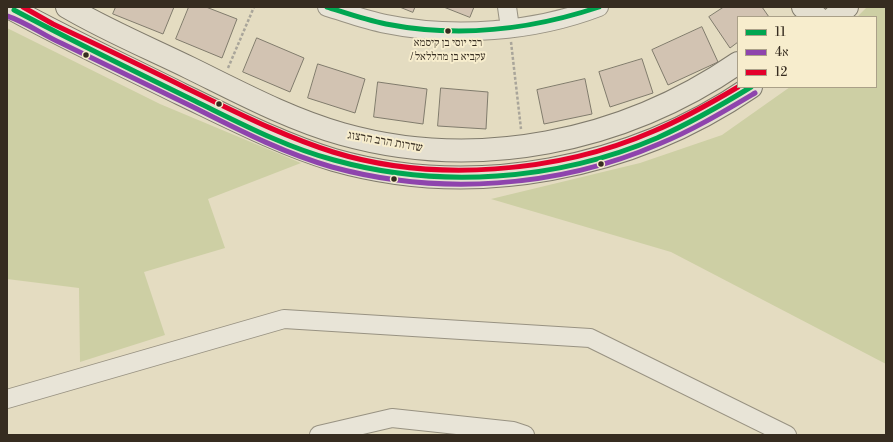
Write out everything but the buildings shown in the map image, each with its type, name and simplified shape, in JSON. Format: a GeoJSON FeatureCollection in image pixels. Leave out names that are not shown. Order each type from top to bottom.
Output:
{"type":"FeatureCollection","features":[{"type":"Feature","properties":{"kind":"main road","name":"שדרות הרב הרצוג"},"geometry":{"type":"LineString","coordinates":[[67,7],[221,84],[308,122],[342,134],[406,148],[479,152],[523,146],[582,135],[623,123],[653,112],[737,64]]}},
{"type":"Feature","properties":{"kind":"main road"},"geometry":{"type":"LineString","coordinates":[[803,7],[815,16]]}},
{"type":"Feature","properties":{"kind":"main road"},"geometry":{"type":"LineString","coordinates":[[835,16],[846,7]]}},
{"type":"Feature","properties":{"kind":"main road"},"geometry":{"type":"LineString","coordinates":[[16,9],[48,28],[206,106],[298,147],[334,160],[403,174],[480,178],[550,169],[589,161],[664,136],[749,88]]}},
{"type":"Feature","properties":{"kind":"street"},"geometry":{"type":"LineString","coordinates":[[327,7],[380,22],[407,27],[463,31],[510,28],[553,22],[599,7]]}},
{"type":"Feature","properties":{"kind":"street"},"geometry":{"type":"LineString","coordinates":[[507,7],[510,28]]}},
{"type":"Feature","properties":{"kind":"street"},"geometry":{"type":"LineString","coordinates":[[7,399],[284,319],[590,338],[787,435]]}},
{"type":"Feature","properties":{"kind":"street"},"geometry":{"type":"LineString","coordinates":[[319,435],[392,418],[513,431],[525,435]]}},
{"type":"Feature","properties":{"kind":"path"},"geometry":{"type":"LineString","coordinates":[[221,84],[254,7]]}},
{"type":"Feature","properties":{"kind":"path"},"geometry":{"type":"LineString","coordinates":[[510,28],[523,146]]}},
{"type":"Feature","properties":{"kind":"green space"},"geometry":{"type":"Polygon","coordinates":[[[867,7],[886,7],[886,364],[671,252],[491,199],[640,163],[722,135],[789,88],[877,88],[877,16],[858,16],[867,7]]]}},
{"type":"Feature","properties":{"kind":"green space"},"geometry":{"type":"Polygon","coordinates":[[[7,28],[160,104],[301,163],[208,199],[225,248],[144,272],[165,335],[80,362],[79,288],[7,279],[7,28]]]}},
{"type":"Feature","properties":{"kind":"transit line","name":"12"},"geometry":{"type":"LineString","coordinates":[[23,7],[53,24],[277,131],[333,152],[372,162],[412,168],[453,170],[495,169],[537,164],[577,156],[617,145],[654,131],[676,121],[737,88]]}},
{"type":"Feature","properties":{"kind":"transit line","name":"11"},"geometry":{"type":"LineString","coordinates":[[327,7],[386,24],[413,28],[467,31],[520,26],[573,15],[599,7]]}},
{"type":"Feature","properties":{"kind":"transit line","name":"11"},"geometry":{"type":"LineString","coordinates":[[14,10],[59,34],[246,126],[280,141],[316,155],[334,160],[374,169],[414,175],[456,177],[497,176],[538,172],[579,164],[619,152],[657,138],[705,114],[749,88]]}},
{"type":"Feature","properties":{"kind":"transit line","name":"4א"},"geometry":{"type":"LineString","coordinates":[[7,16],[278,148],[332,167],[372,176],[414,182],[455,184],[497,183],[539,178],[580,170],[620,159],[672,139],[755,93]]}},
{"type":"Feature","properties":{"kind":"place","name":"רבי יוסי בן קיסמא / עקביא בן מהללאל"},"geometry":{"type":"Point","coordinates":[448,31]}}]}
